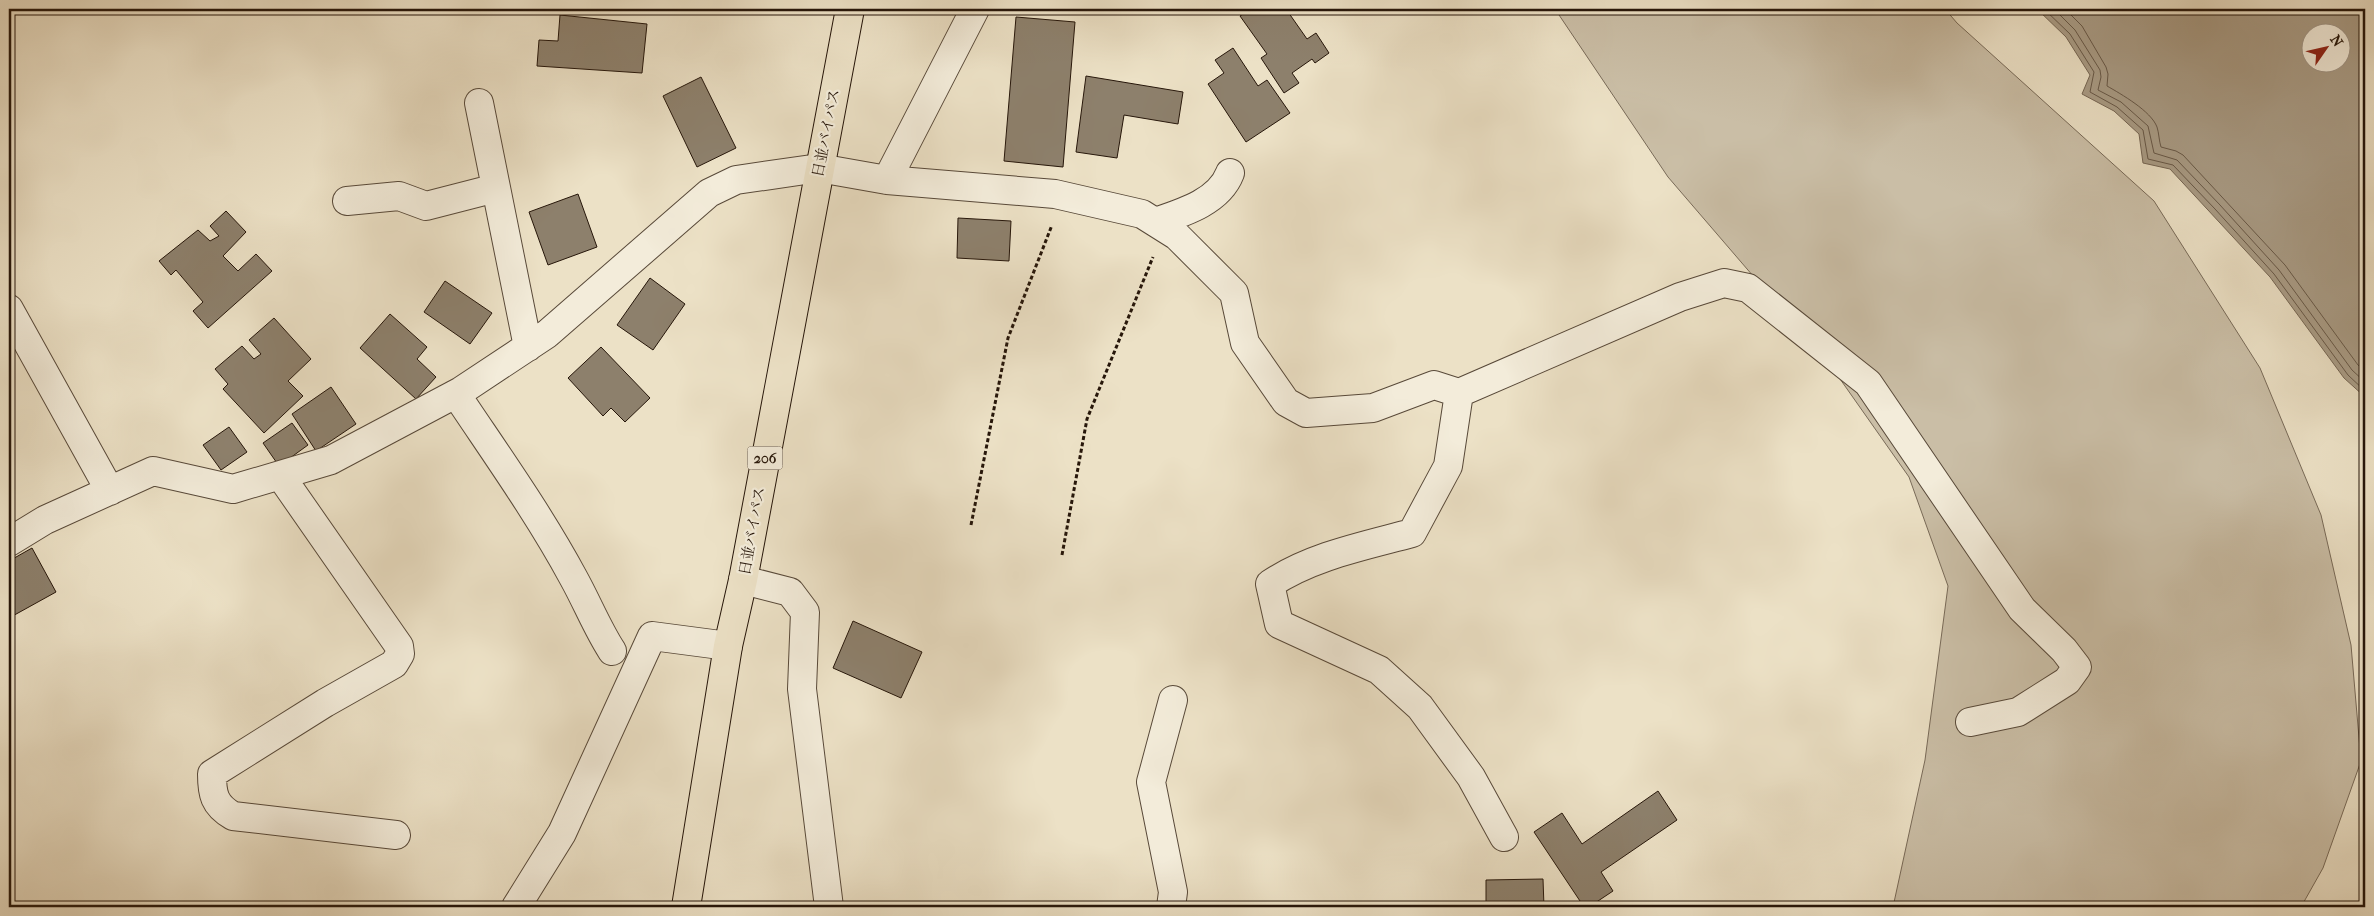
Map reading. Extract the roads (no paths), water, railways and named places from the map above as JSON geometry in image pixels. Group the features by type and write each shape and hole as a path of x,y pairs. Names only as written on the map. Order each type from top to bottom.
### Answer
{"highway":[{"name":"日並バイパス","path":"686,907 728,646 743,580 818,168 850,9"}],"street":[{"path":"887,180 975,9"},
{"path":"479,104 528,347"},
{"path":"9,542 46,520 153,471 233,489 331,460 456,394 547,334 709,193 736,180 818,168 887,180 1063,195 1142,214 1177,236 1234,293 1246,343 1286,402 1306,413 1373,408 1434,385 1459,393 1680,297 1724,283 1748,288 1868,383 2022,609 2064,650 2077,667 2067,681 2018,712 1970,722"},
{"path":"1160,226 1190,211 1226,184 1230,173"},
{"path":"347,201 398,196 426,206 496,188"},
{"path":"9,309 110,491"},
{"path":"1459,393 1448,466 1412,533 1356,548 1292,570 1270,584 1279,624 1379,670 1420,706 1471,777 1504,837"},
{"path":"456,394 504,465 573,576 603,637 612,651"},
{"path":"280,475 399,646 400,654 394,664 325,703 212,774 212,791 220,809 233,816 396,835"},
{"path":"743,580 790,592 805,612 802,690 829,907"},
{"path":"516,907 562,833 652,636 728,646"},
{"path":"1173,700 1151,782 1176,906"}],"water":[{"path":"2037,9 2365,9 2365,397 2344,378 2270,277 2170,169 2143,163 2139,134 2114,111 2082,94 2090,75 2066,37"}]}
